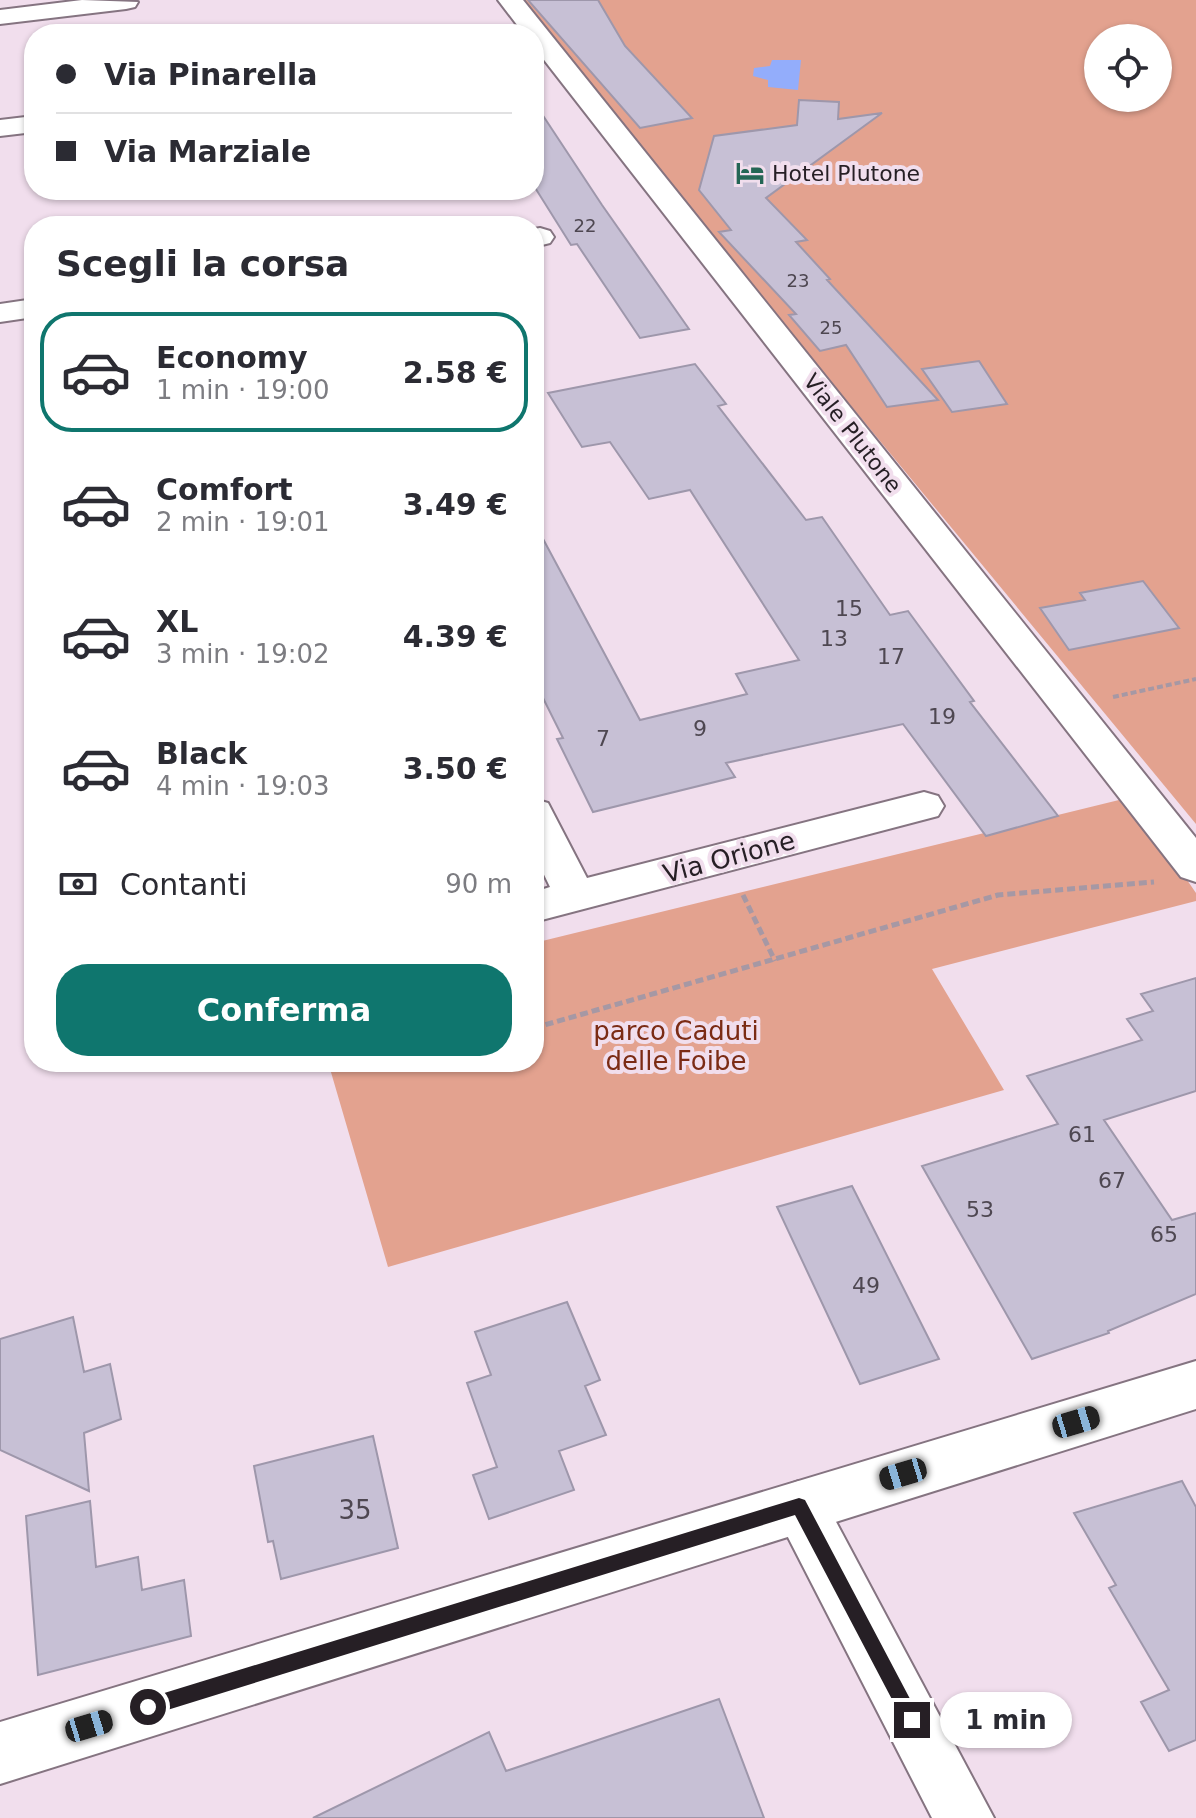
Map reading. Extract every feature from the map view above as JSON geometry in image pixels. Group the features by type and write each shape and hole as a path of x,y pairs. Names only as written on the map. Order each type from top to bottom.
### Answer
{"street":[{"name":"Viale Plutone","path":"510,0 524,24"},
{"path":"0,17 126,2"},
{"name":"Viale Plutone","path":"546,61 1196,867"},
{"path":"0,128 24,125"},
{"path":"0,313 24,309"},
{"name":"Via Orione","path":"544,905 924,806"},
{"path":"544,833 576,897"},
{"path":"0,1753 1196,1385"},
{"path":"799,1506 964,1818"}],"path":[{"path":"1069,707 1196,679"},
{"path":"725,858 775,961"},
{"path":"544,1025 998,895 1155,882"}],"green space":[{"path":"516,0 1196,0 1196,824 544,34 544,24 536,24"},
{"name":"parco Caduti delle Foibe","path":"1119,800 1196,893 1196,901 932,969 1004,1090 388,1267 331,1072 544,1072 544,941"}],"water":[{"path":"772,60 801,60 798,90 768,87 768,80 753,76 754,68 770,66"}],"building":[{"path":"528,0 598,0 625,46 692,118 640,128"},
{"path":"799,100 839,102 838,119 882,113 766,198 807,240 796,242 830,279 827,280 938,400 887,407 846,345 820,351 789,315 796,314 719,232 731,230 699,190 714,136 797,125"},
{"path":"544,117 689,329 640,338 577,244 571,245 543,200"},
{"path":"979,361 1007,404 952,412 922,369"},
{"path":"695,364 726,404 718,406 806,520 822,517 890,615 908,611 974,701 970,702 1058,816 986,836 903,724 726,763 735,777 593,812 557,739 563,738 544,700 544,541 640,720 747,694 736,674 799,660 690,490 649,499 610,442 582,447 548,393"},
{"path":"1143,581 1179,628 1069,650 1040,608 1085,600 1080,593"},
{"path":"1196,978 1196,1091 1104,1120 1172,1220 1196,1213 1196,1294 1109,1333 1032,1359 922,1166 1058,1124 1027,1076 1142,1040 1127,1019 1153,1011 1141,994"},
{"path":"852,1186 939,1359 860,1384 777,1207"},
{"path":"567,1302 600,1380 585,1386 606,1435 559,1451 574,1490 489,1519 473,1475 497,1467 467,1383 491,1375 475,1332"},
{"path":"73,1317 84,1372 110,1364 121,1419 84,1433 89,1491 0,1450 0,1339"},
{"path":"373,1436 398,1548 281,1579 273,1541 268,1542 254,1466"},
{"path":"1182,1481 1196,1507 1196,1740 1169,1751 1141,1702 1169,1690 1109,1588 1116,1585 1074,1513"},
{"path":"90,1501 96,1567 138,1557 142,1590 184,1580 191,1636 38,1675 26,1516"},
{"path":"719,1699 764,1818 313,1818 489,1732 506,1771"}],"place":[{"name":"Hotel Plutone","path":"750,173"}],"route":[{"path":"148,1707 799,1506 912,1720"}]}
